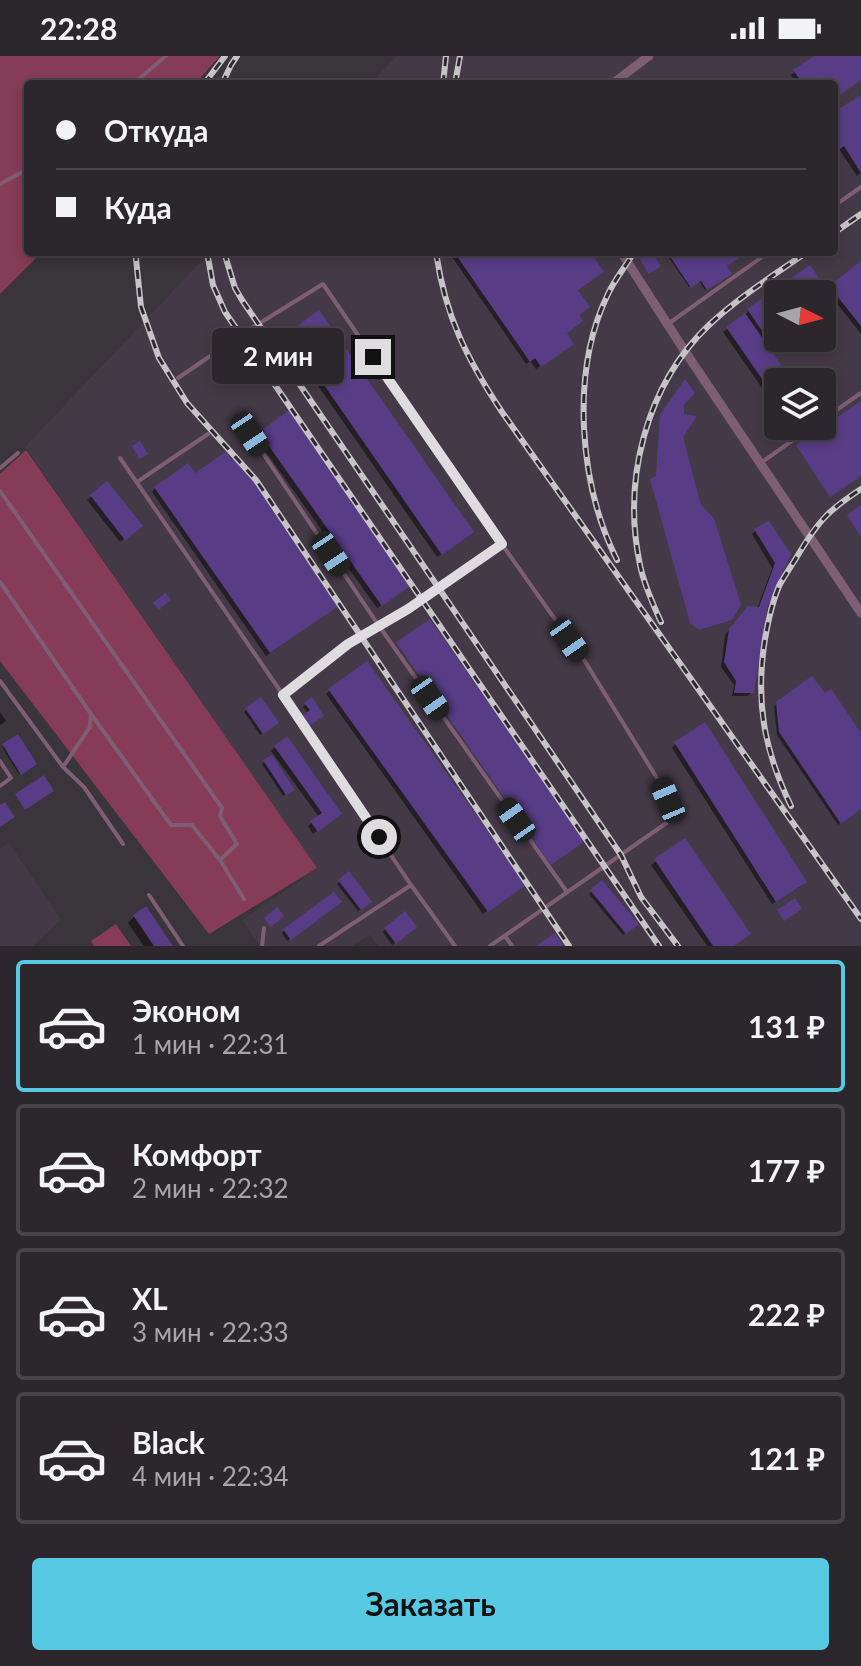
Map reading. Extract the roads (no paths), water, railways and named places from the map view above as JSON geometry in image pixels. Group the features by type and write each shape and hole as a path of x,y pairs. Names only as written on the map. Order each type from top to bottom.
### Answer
{"street":[{"path":"617,80 649,56"},
{"path":"624,256 861,613"}],"lane":[{"path":"138,80 166,56"},
{"path":"0,184 24,171"},
{"path":"838,203 861,187"},
{"path":"668,324 763,256"},
{"path":"178,378 323,284 595,677 660,783 675,817 490,946"},
{"path":"836,410 861,393"},
{"path":"137,483 208,434"},
{"path":"250,434 379,626 567,892"},
{"path":"760,463 793,440"},
{"path":"0,468 18,453"},
{"path":"120,458 455,946"},
{"path":"0,491 222,808 220,816 237,844 220,860"},
{"path":"283,695 348,644 408,609 502,544"},
{"path":"0,582 171,825 192,825 220,860 244,899"},
{"path":"0,681 63,767 84,787 123,844"},
{"path":"63,767 90,727 91,714"},
{"path":"0,761 11,778 0,786"},
{"path":"319,946 411,885"},
{"path":"149,895 183,946"},
{"path":"262,946 264,928"},
{"path":"505,936 512,946"}],"railway":[{"path":"207,80 225,56"},
{"path":"224,80 237,56"},
{"path":"443,80 446,56"},
{"path":"456,80 460,56"},
{"path":"838,230 861,214"},
{"path":"136,256 141,307 159,358 187,403 256,480 569,946"},
{"path":"208,256 213,285 225,312 659,946"},
{"path":"225,256 242,300 621,855 641,897 678,946"},
{"path":"437,256 445,297 459,336 489,393 861,919"},
{"path":"617,560 604,530 587,463 584,392 596,325 611,288 631,256"},
{"path":"661,622 640,565 634,500 644,436 655,405 687,349 709,325 801,256"},
{"path":"791,806 774,765 764,725 761,683 769,619 779,586 811,534 831,511 861,489"}]}
